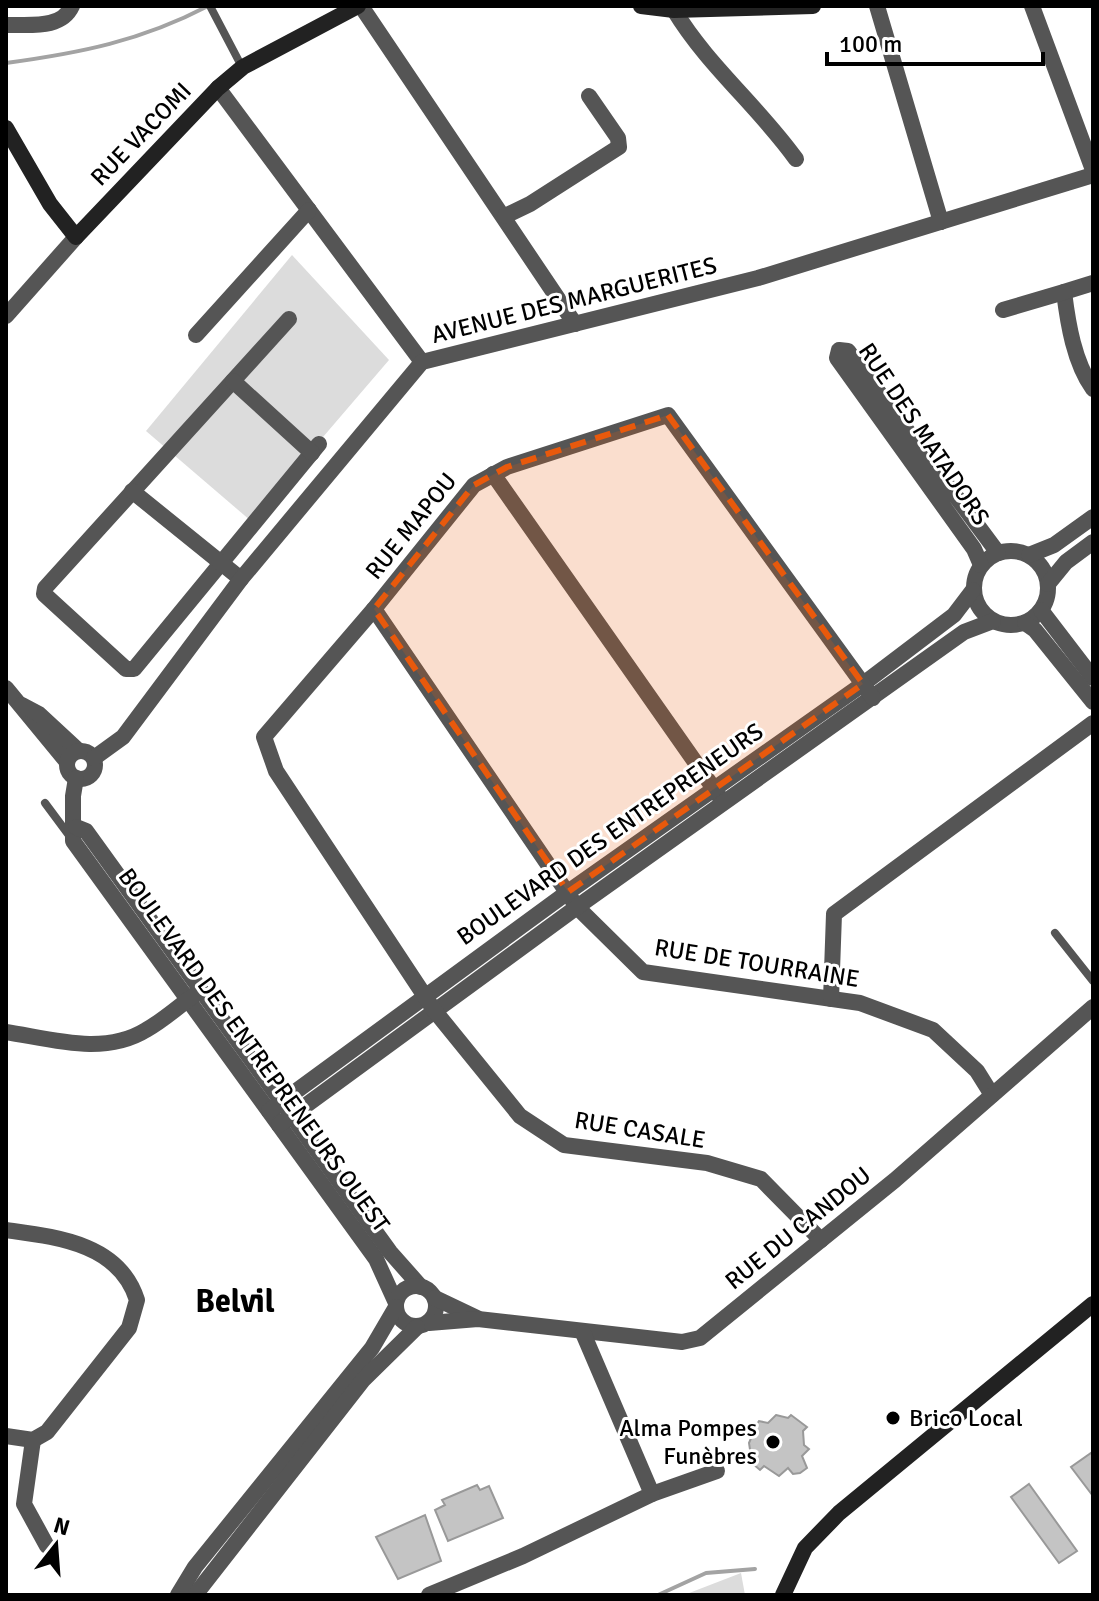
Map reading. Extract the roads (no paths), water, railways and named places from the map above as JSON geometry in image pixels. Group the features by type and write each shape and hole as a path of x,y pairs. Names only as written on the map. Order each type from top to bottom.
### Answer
{"street":[{"path":"6,25 58,22 67,17 72,6"},
{"path":"359,6 505,216 575,324"},
{"name":"RUE VACOMI","path":"76,237 218,88 243,67 359,6"},
{"path":"641,6 674,10 812,6"},
{"path":"877,6 941,222"},
{"path":"1032,6 1093,172"},
{"path":"674,10 707,60 769,121 796,159"},
{"path":"218,88 422,362"},
{"path":"505,216 530,204 619,147 618,138 589,96"},
{"path":"6,128 50,204 76,237 6,316"},
{"name":"AVENUE DES MARGUERITES","path":"76,778 89,776 93,771 80,757 123,737 241,579 422,362 758,278 1093,172"},
{"path":"196,335 309,210"},
{"path":"1003,310 1093,283"},
{"path":"1064,292 1069,325 1086,380 1093,389"},
{"path":"233,381 316,449 134,669 126,669 44,591 132,491 289,319"},
{"name":"RUE DES MATADORS","path":"981,565 974,549 837,358 839,350 848,351 998,553"},
{"name":"RUE MAPOU","path":"429,1003 276,771 264,737 374,609 474,485 493,474 668,415 868,691"},
{"path":"493,474 720,797"},
{"path":"132,491 241,579"},
{"path":"1029,555 1054,545 1093,517"},
{"path":"1048,584 1042,567 1029,555 1014,551 998,553 981,565 973,590 979,608 993,621 1006,625 1025,623 1041,610 1048,584 1066,562 1093,542"},
{"name":"BOULEVARD DES ENTREPRENEURS","path":"868,691 954,615 973,590"},
{"name":"RUE DE TOURRAINE","path":"374,609 572,899 643,972 860,1003 933,1030 977,1071 992,1095"},
{"path":"1041,610 1093,678"},
{"name":"BOULEVARD DES ENTREPRENEURS","path":"280,1113 572,899 868,691 964,632 993,621"},
{"path":"1025,623 1035,630 1093,702"},
{"path":"6,688 22,705 39,714 80,757 68,772 76,778 72,810 75,834"},
{"path":"831,999 834,914 1093,723"},
{"name":"BOULEVARD DES ENTREPRENEURS OUEST","path":"75,834 280,1113 421,1287"},
{"path":"6,1032 89,1045 117,1042 145,1032 194,996"},
{"name":"RUE CASALE","path":"429,1003 520,1116 564,1145 707,1163 761,1179 821,1240"},
{"name":"RUE DU CANDOU","path":"423,1325 478,1319 682,1342 700,1338 821,1240 1093,1007"},
{"name":"BOULEVARD DES ENTREPRENEURS OUEST","path":"280,1113 376,1259 396,1305"},
{"path":"6,1230 69,1240 92,1248 121,1271 137,1300 129,1328 47,1432 33,1440 6,1436"},
{"path":"178,1595 196,1584 357,1375 407,1288 421,1287 435,1298 436,1314 357,1375"},
{"name":"RUE DU CANDOU","path":"435,1298 478,1319"},
{"path":"783,1595 805,1548 839,1513 1093,1304"},
{"path":"396,1305 403,1322 423,1325"},
{"path":"583,1333 652,1494"},
{"path":"33,1440 24,1504 47,1546"},
{"path":"429,1595 523,1556 652,1494 717,1471"}],"lane":[{"path":"210,6 243,67"},
{"path":"45,803 75,834"},
{"path":"1055,933 1093,981"}],"waterway":[{"path":"6,63 110,44 159,28 208,6"},
{"path":"658,1595 706,1573 755,1569"}],"place":[{"name":"Brico Local","path":"893,1418"},
{"name":"Alma Pompes Funèbres","path":"773,1442"}],"district":[{"name":"Belvil","path":"235,1301"}]}
